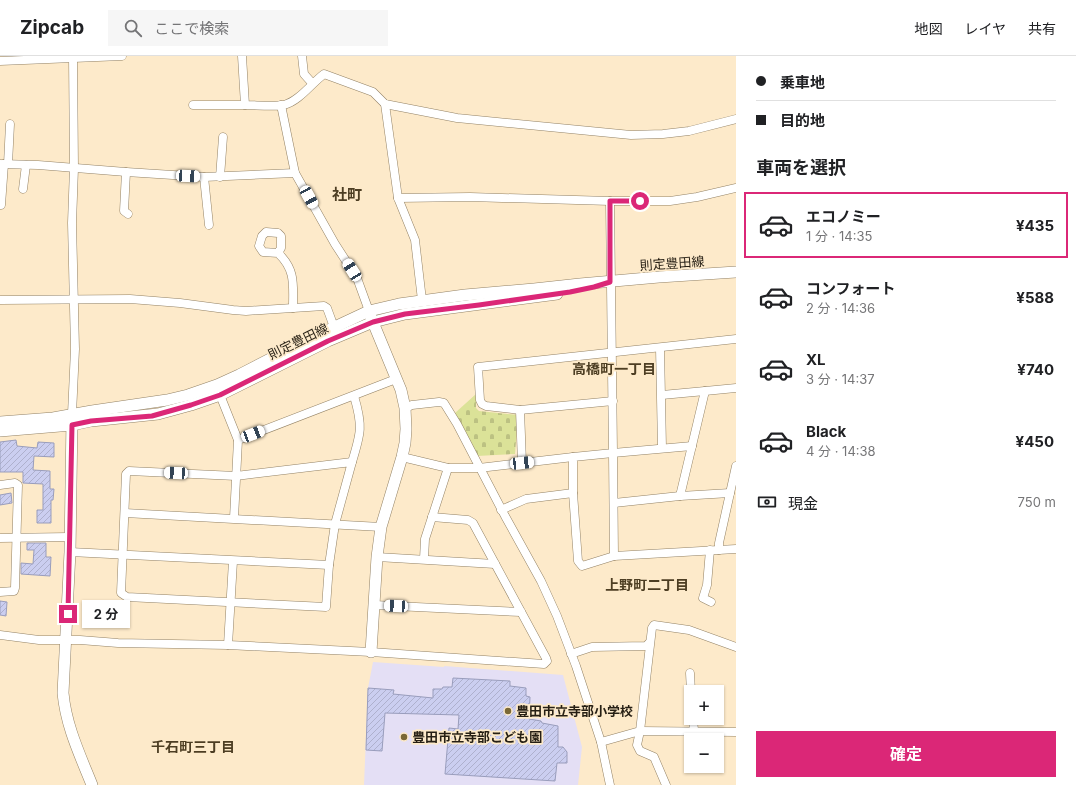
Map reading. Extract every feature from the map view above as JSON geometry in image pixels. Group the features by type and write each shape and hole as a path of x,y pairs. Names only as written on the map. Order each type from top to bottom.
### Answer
{"main road":[{"name":"則定豊田線","path":"0,432 72,420 167,400 202,390 239,375 369,311 399,304 466,295 659,277 736,272"},
{"name":"則定豊田線","path":"0,422 53,418 91,421 152,416 220,395 328,341 373,322 405,314 570,292 610,282"},
{"path":"369,311 401,390 405,408 406,438 402,458 381,527 377,557 371,652"},
{"path":"72,420 69,537 70,552 63,693 72,734 92,785"}],"street":[{"path":"0,61 122,56"},
{"path":"242,56 245,105"},
{"path":"302,56 304,74 312,83"},
{"path":"72,420 76,348 72,223 74,168 73,57"},
{"path":"193,105 281,105 299,97 312,83 324,74 373,92 385,104 457,118 631,135 663,134 688,131 736,119"},
{"path":"385,104 398,198 415,240 422,300"},
{"path":"281,105 295,173 335,244 357,278 369,311"},
{"path":"1,205 4,164 10,124"},
{"path":"220,177 223,137"},
{"path":"4,164 204,177 295,173"},
{"path":"23,190 26,165"},
{"path":"126,172 124,211 128,214"},
{"path":"204,177 209,225"},
{"path":"398,198 470,197 610,201 680,200 736,188"},
{"path":"610,201 614,556"},
{"path":"278,253 288,265 292,275 293,308"},
{"path":"0,300 130,299 180,303 233,310 324,306 327,308 334,327"},
{"path":"613,401 520,410 486,406 482,404 477,372 478,367 736,339"},
{"path":"660,348 662,448"},
{"path":"238,440 396,379"},
{"path":"662,395 736,388"},
{"path":"680,496 705,391"},
{"path":"220,395 238,440 234,518"},
{"path":"352,462 236,476 129,471 126,474 121,592 124,596 324,607 327,605 329,565 334,524 352,462 360,434 359,414 354,396"},
{"path":"405,408 412,405 439,402 444,403 457,424 501,510 541,582 552,606 571,654 601,742 610,785"},
{"path":"520,410 522,463"},
{"path":"402,458 448,468 479,468 573,457 692,446"},
{"path":"573,457 573,493 579,563 582,566 614,556 736,549"},
{"path":"719,550 736,466"},
{"path":"424,559 424,539 448,468"},
{"path":"0,485 15,483 18,485 14,591 0,592"},
{"path":"501,510 526,499 573,493"},
{"path":"614,504 680,496 730,493"},
{"path":"125,513 381,527"},
{"path":"0,635 39,640 371,652 544,664 547,661 546,658 473,523 471,521 432,517"},
{"path":"0,538 69,537"},
{"path":"710,550 707,585 703,598 712,602"},
{"path":"70,552 329,565"},
{"path":"377,557 494,564"},
{"path":"228,646 232,561"},
{"path":"374,605 521,612"},
{"path":"666,785 654,757 640,751 637,745 652,628 654,625 689,630 736,647"},
{"path":"571,654 592,647 646,646 649,643"},
{"path":"690,673 691,685"},
{"path":"694,725 694,731"},
{"path":"601,742 640,731 736,732"}],"shaded area":[{"name":"豊田市立寺部小学校","path":"373,662 563,675 582,747 578,785 364,785 368,688"}],"green space":[{"path":"476,394 476,408 479,411 518,415 515,454 477,456 455,413"}],"building":[{"path":"16,440 17,446 37,448 38,442 54,443 54,457 34,456 33,470 50,471 50,489 54,489 53,500 51,500 51,523 37,523 37,510 43,510 43,484 23,483 23,472 0,472 0,442"},
{"path":"11,493 12,503 0,505 0,495"},
{"path":"27,543 46,543 46,557 51,557 50,576 21,574 21,563 33,564 34,550 27,550"},
{"path":"0,601 7,602 6,616 0,615"},
{"name":"豊田市立寺部小学校","path":"453,678 510,681 510,686 526,688 526,696 530,697 529,719 558,726 558,747 563,747 567,752 567,763 557,763 555,781 445,774 449,728 458,729 459,715 385,713 382,751 366,750 368,688 394,690 393,694 433,698 433,689 452,687"}],"place":[{"name":"豊田市立寺部小学校","path":"508,711"},
{"name":"豊田市立寺部こども園","path":"404,737"}],"district":[{"name":"社町","path":"347,194"},
{"name":"高橋町一丁目","path":"614,368"},
{"name":"上野町二丁目","path":"647,584"},
{"name":"千石町三丁目","path":"193,746"}],"route":[{"path":"68,614 72,425 91,421 152,416 191,405 220,395 328,341 373,322 405,314 570,292 610,282 610,201 640,201"}]}
